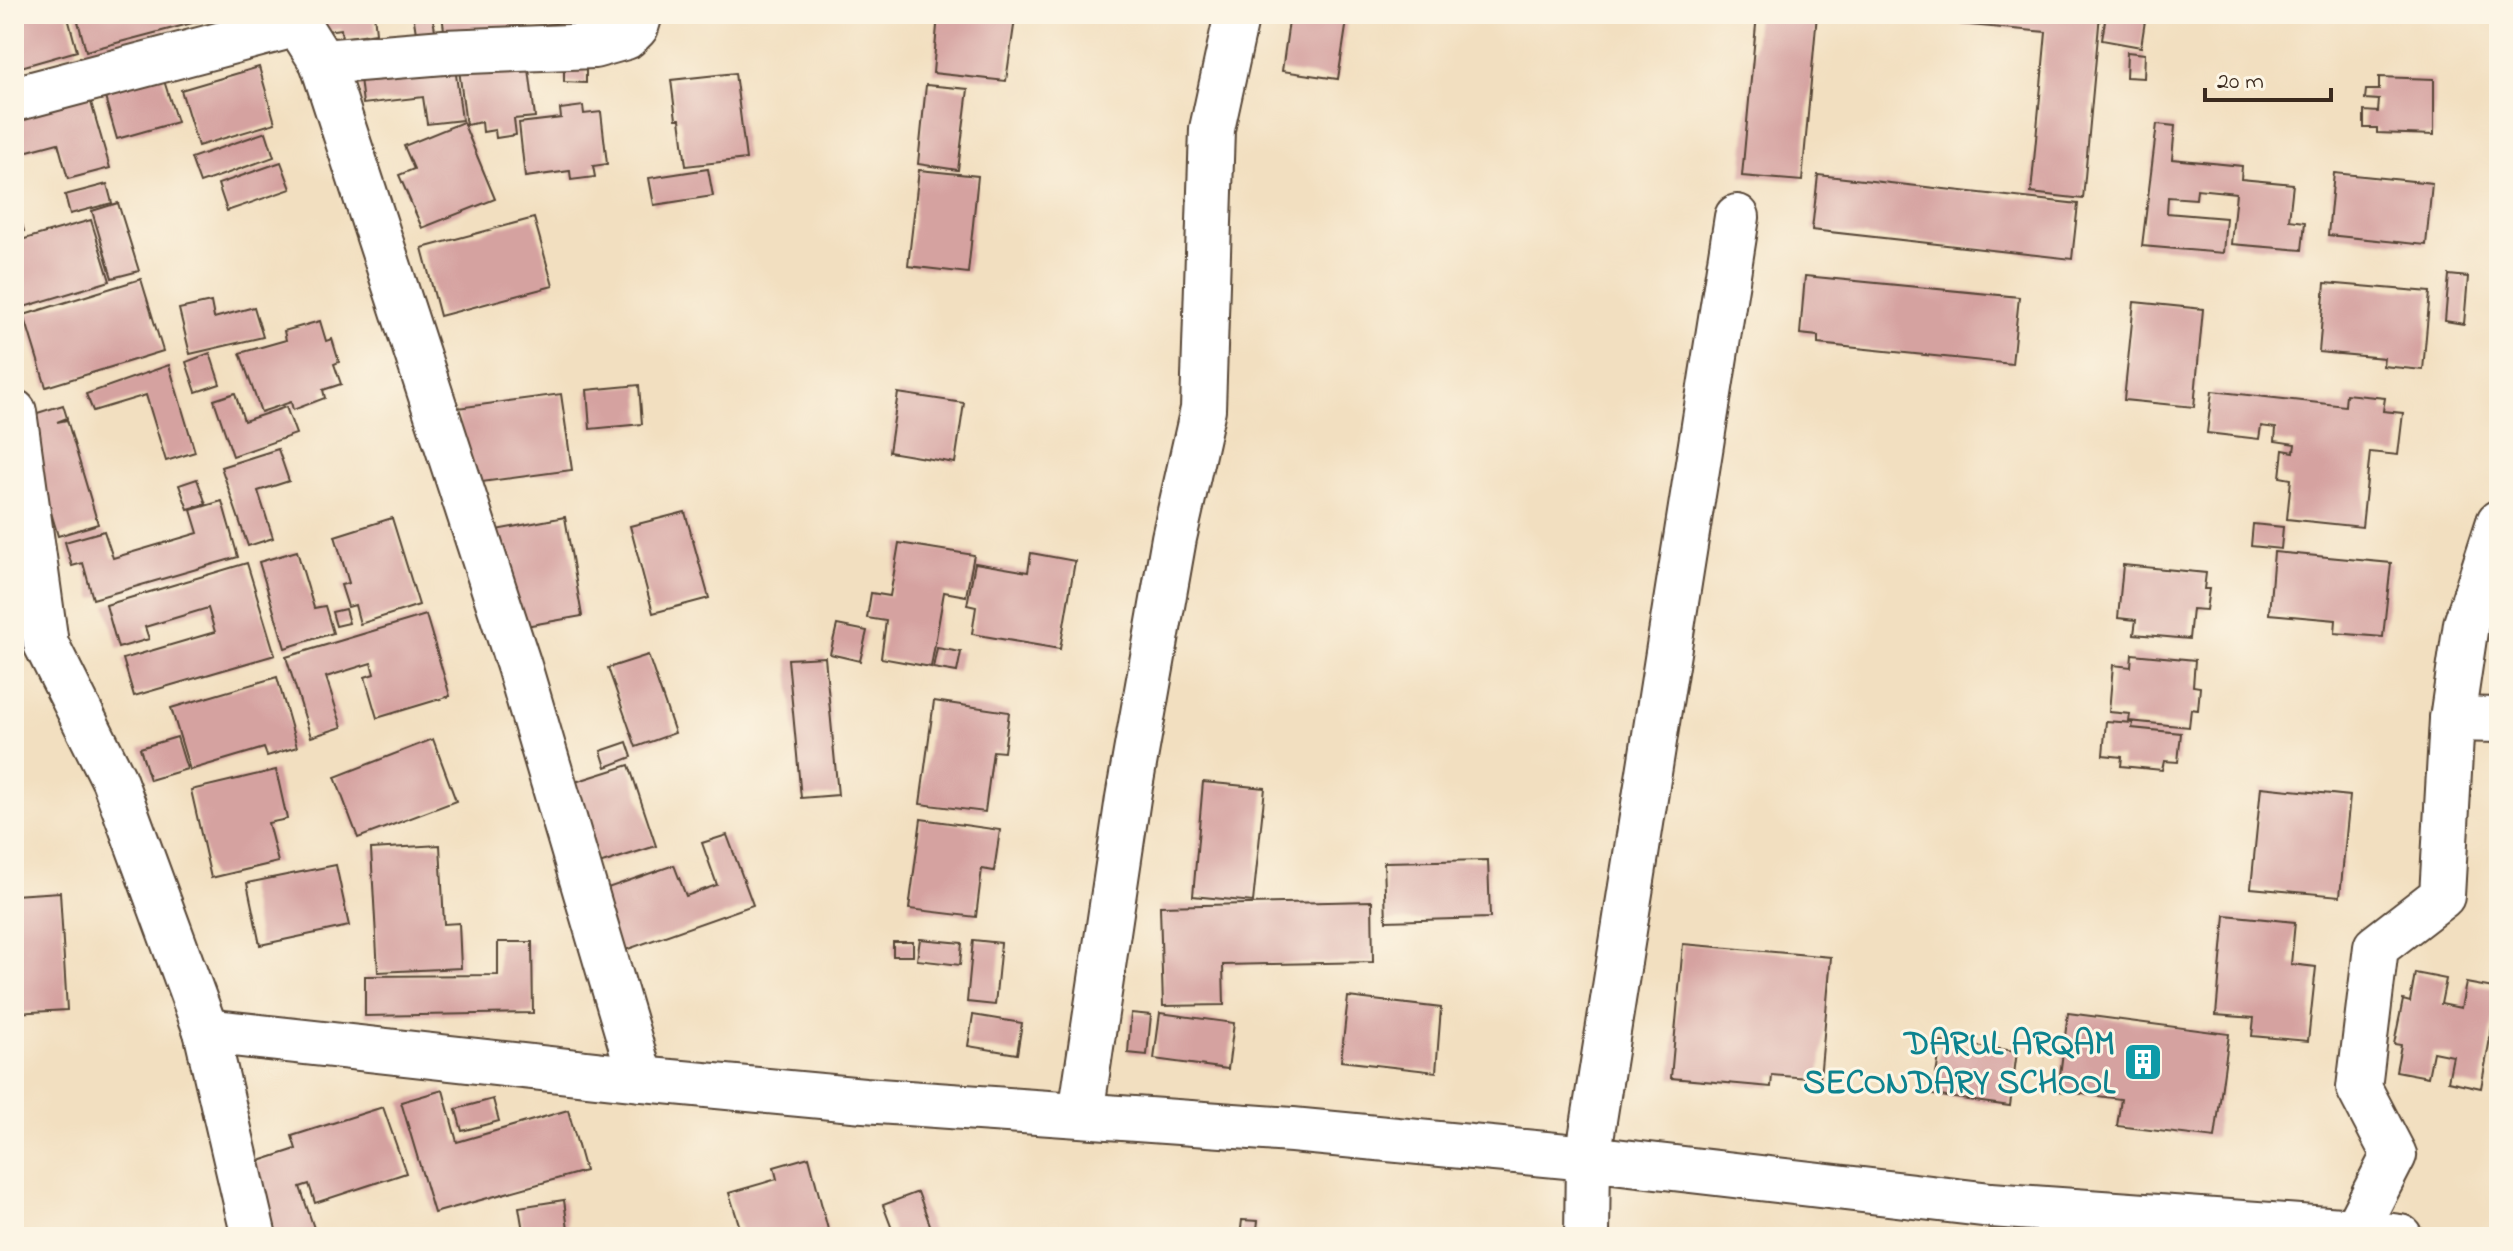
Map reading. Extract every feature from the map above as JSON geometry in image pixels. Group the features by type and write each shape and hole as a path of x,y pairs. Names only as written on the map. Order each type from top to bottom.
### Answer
{"street":[{"path":"322,62 444,52 594,46 626,37 636,27 640,14"},
{"path":"1081,1114 1128,798 1174,538 1203,409 1212,129 1237,14"},
{"path":"14,99 297,19 322,62 519,666 641,1079"},
{"path":"1587,1237 1588,1158 1737,217"},
{"path":"14,412 46,644 114,780 206,1031 254,1237"},
{"path":"2355,1231 2394,1155 2359,1088 2376,947 2442,896 2452,719 2466,624 2499,522"},
{"path":"2452,719 2499,720"},
{"path":"206,1031 864,1100 1081,1114 1588,1158 1991,1205 2355,1231 2400,1237"}],"building":[{"path":"14,14 67,14 77,51 14,69"},
{"path":"76,14 198,14 200,21 86,51"},
{"path":"315,14 374,14 376,33 342,38 341,29 318,32"},
{"path":"413,14 432,14 435,30 416,33"},
{"path":"442,14 584,14 585,19 445,38"},
{"path":"938,14 1015,19 1006,81 933,73"},
{"path":"1290,14 1348,14 1338,79 1282,71"},
{"path":"1757,14 1817,14 1802,181 1742,176"},
{"path":"1872,14 2100,14 2083,199 2031,193 2046,32"},
{"path":"2106,14 2146,14 2141,47 2102,40"},
{"path":"2127,52 2145,54 2144,78 2126,77"},
{"path":"454,59 462,120 427,124 423,97 363,104 359,69"},
{"path":"528,61 535,117 514,119 516,135 496,138 495,130 483,132 482,122 466,125 459,69"},
{"path":"564,62 586,62 586,83 564,82"},
{"path":"259,67 275,123 198,146 181,90"},
{"path":"161,71 177,122 117,139 102,87"},
{"path":"735,73 746,159 686,166 671,80"},
{"path":"2379,77 2434,79 2434,135 2377,133 2377,128 2364,128 2364,111 2378,112 2379,100 2365,99 2366,90 2379,90"},
{"path":"926,85 968,89 958,170 918,164"},
{"path":"88,92 110,168 68,179 58,143 24,152 14,117"},
{"path":"583,106 584,114 601,112 607,164 593,166 595,177 571,180 570,171 525,177 519,123 561,118 560,109"},
{"path":"463,122 495,199 422,228 399,175 414,169 404,146"},
{"path":"2157,124 2175,126 2172,159 2242,166 2241,179 2293,184 2289,220 2305,222 2302,250 2231,244 2236,193 2197,189 2196,199 2168,197 2167,213 2226,218 2223,253 2142,246"},
{"path":"266,132 274,157 200,183 191,158"},
{"path":"281,162 291,189 227,211 218,184"},
{"path":"708,169 713,196 654,205 649,178"},
{"path":"919,170 978,176 968,273 908,266"},
{"path":"2334,173 2432,183 2426,245 2328,235"},
{"path":"1818,175 2078,204 2072,259 1812,230"},
{"path":"107,184 112,203 70,214 65,195"},
{"path":"14,200 24,231 14,234"},
{"path":"118,203 139,271 112,278 92,211"},
{"path":"534,218 553,286 440,316 422,248"},
{"path":"91,220 110,281 14,310 14,242"},
{"path":"2449,275 2468,277 2464,324 2445,321"},
{"path":"1805,276 2019,297 2012,364 1818,344 1818,336 1800,334"},
{"path":"141,279 163,351 46,387 24,315"},
{"path":"2325,283 2430,292 2423,370 2383,366 2384,358 2319,352"},
{"path":"211,302 214,318 254,307 263,337 190,354 179,309"},
{"path":"2134,302 2203,309 2194,407 2124,400"},
{"path":"320,321 326,341 332,339 339,362 334,364 341,384 323,390 325,398 293,410 291,402 261,412 240,353 286,340 284,331"},
{"path":"210,353 220,384 196,392 186,362"},
{"path":"169,365 195,452 166,461 146,395 93,411 86,394"},
{"path":"639,385 642,424 590,429 587,390"},
{"path":"2212,391 2345,406 2346,394 2385,398 2383,411 2403,413 2398,455 2370,452 2362,527 2287,519 2291,479 2280,477 2283,450 2294,452 2295,444 2275,441 2276,428 2261,426 2259,439 2207,433"},
{"path":"235,393 244,421 286,407 296,434 233,456 214,400"},
{"path":"898,393 964,403 955,463 889,452"},
{"path":"561,394 572,470 467,484 457,408"},
{"path":"63,405 67,418 57,422 67,420 98,524 58,536 27,431 31,415"},
{"path":"278,449 289,481 258,491 273,538 248,546 221,467"},
{"path":"197,479 206,504 188,509 179,485"},
{"path":"222,501 238,557 93,599 83,563 72,566 65,542 104,531 113,558 198,533 191,510"},
{"path":"685,512 709,598 653,613 630,526"},
{"path":"565,517 582,616 514,628 496,530"},
{"path":"392,518 419,605 360,624 355,605 348,607 341,585 349,583 335,536"},
{"path":"2253,524 2283,527 2281,549 2251,546"},
{"path":"899,543 974,555 966,596 944,592 931,667 881,658 886,621 867,618 871,593 890,596"},
{"path":"297,551 314,608 325,606 333,633 285,648 259,562"},
{"path":"2274,552 2391,563 2383,637 2335,633 2336,620 2269,614"},
{"path":"1031,553 1075,561 1060,649 972,634 976,607 967,605 975,563 1028,572"},
{"path":"247,563 275,655 134,696 123,659 215,632 208,608 145,627 149,639 118,648 106,605"},
{"path":"2123,565 2206,573 2204,589 2209,589 2206,610 2192,609 2189,639 2134,634 2136,620 2118,618"},
{"path":"345,609 349,623 336,626 332,612"},
{"path":"426,615 450,696 377,718 365,677 374,674 371,663 326,677 342,727 311,737 286,657"},
{"path":"837,625 867,631 860,661 830,654"},
{"path":"937,648 961,652 957,672 933,668"},
{"path":"2132,654 2195,660 2193,686 2200,687 2198,710 2191,709 2189,727 2129,721 2130,714 2109,712 2113,665 2131,667"},
{"path":"648,655 675,733 636,747 608,668"},
{"path":"825,657 838,795 801,798 788,659"},
{"path":"277,677 297,747 267,756 264,748 190,770 171,708"},
{"path":"934,701 1009,712 1004,752 993,751 985,812 920,804"},
{"path":"2106,721 2133,723 2132,728 2181,733 2178,762 2164,761 2162,770 2121,766 2122,757 2103,755"},
{"path":"177,737 187,769 150,780 140,748"},
{"path":"433,739 456,801 358,838 335,777"},
{"path":"627,742 632,757 606,767 601,751"},
{"path":"629,765 656,846 599,864 572,783"},
{"path":"276,770 287,819 268,823 278,862 211,878 191,790"},
{"path":"1203,782 1265,788 1253,902 1193,896"},
{"path":"2261,787 2350,796 2340,896 2251,888"},
{"path":"921,819 1000,830 994,871 982,869 976,917 909,909"},
{"path":"727,835 753,905 614,954 593,893 674,865 686,896 717,885 702,843"},
{"path":"440,845 444,924 459,923 461,968 378,972 371,849"},
{"path":"1488,860 1490,918 1386,921 1384,862"},
{"path":"336,865 349,926 260,945 247,883"},
{"path":"60,892 67,1010 14,1013 14,895"},
{"path":"1372,901 1373,962 1223,965 1224,1005 1163,1006 1160,906"},
{"name":"DARUL ARQAM SECONDARY SCHOOL","path":"2225,915 2295,922 2291,964 2316,967 2308,1041 2252,1036 2254,1018 2216,1015"},
{"path":"920,939 962,943 960,965 917,960"},
{"path":"973,940 1001,943 995,1005 967,1002"},
{"path":"498,942 532,942 533,1013 365,1016 365,976 498,975"},
{"path":"893,942 913,942 913,956 893,956"},
{"path":"1683,944 1831,957 1820,1079 1772,1075 1771,1087 1671,1078"},
{"path":"2415,973 2446,979 2441,1004 2461,1008 2466,983 2499,989 2481,1088 2448,1081 2453,1056 2433,1052 2428,1077 2396,1071 2401,1045 2394,1044 2403,1000 2410,1002"},
{"path":"1348,997 1441,1008 1436,1072 1341,1061"},
{"path":"1131,1013 1151,1015 1147,1055 1128,1053"},
{"path":"1160,1013 1234,1023 1228,1069 1154,1059"},
{"name":"DARUL ARQAM SECONDARY SCHOOL","path":"2068,1013 2229,1034 2215,1138 2117,1126 2121,1099 2058,1091"},
{"path":"973,1015 1022,1023 1017,1054 968,1046"},
{"path":"1941,1042 2017,1051 2010,1106 1933,1095"},
{"path":"443,1090 457,1142 568,1110 585,1171 434,1213 401,1102"},
{"path":"493,1099 499,1121 462,1131 456,1109"},
{"path":"383,1107 406,1173 315,1203 309,1184 300,1187 317,1237 263,1237 250,1164 296,1149 292,1136"},
{"path":"809,1157 830,1237 743,1237 729,1193 777,1179 774,1167"},
{"path":"918,1192 933,1233 923,1237 895,1237 883,1205"},
{"path":"564,1200 569,1237 524,1237 519,1207"},
{"path":"1242,1220 1258,1221 1256,1237 1240,1237"}],"place":[{"name":"DARUL ARQAM SECONDARY SCHOOL","path":"2143,1062"}]}
